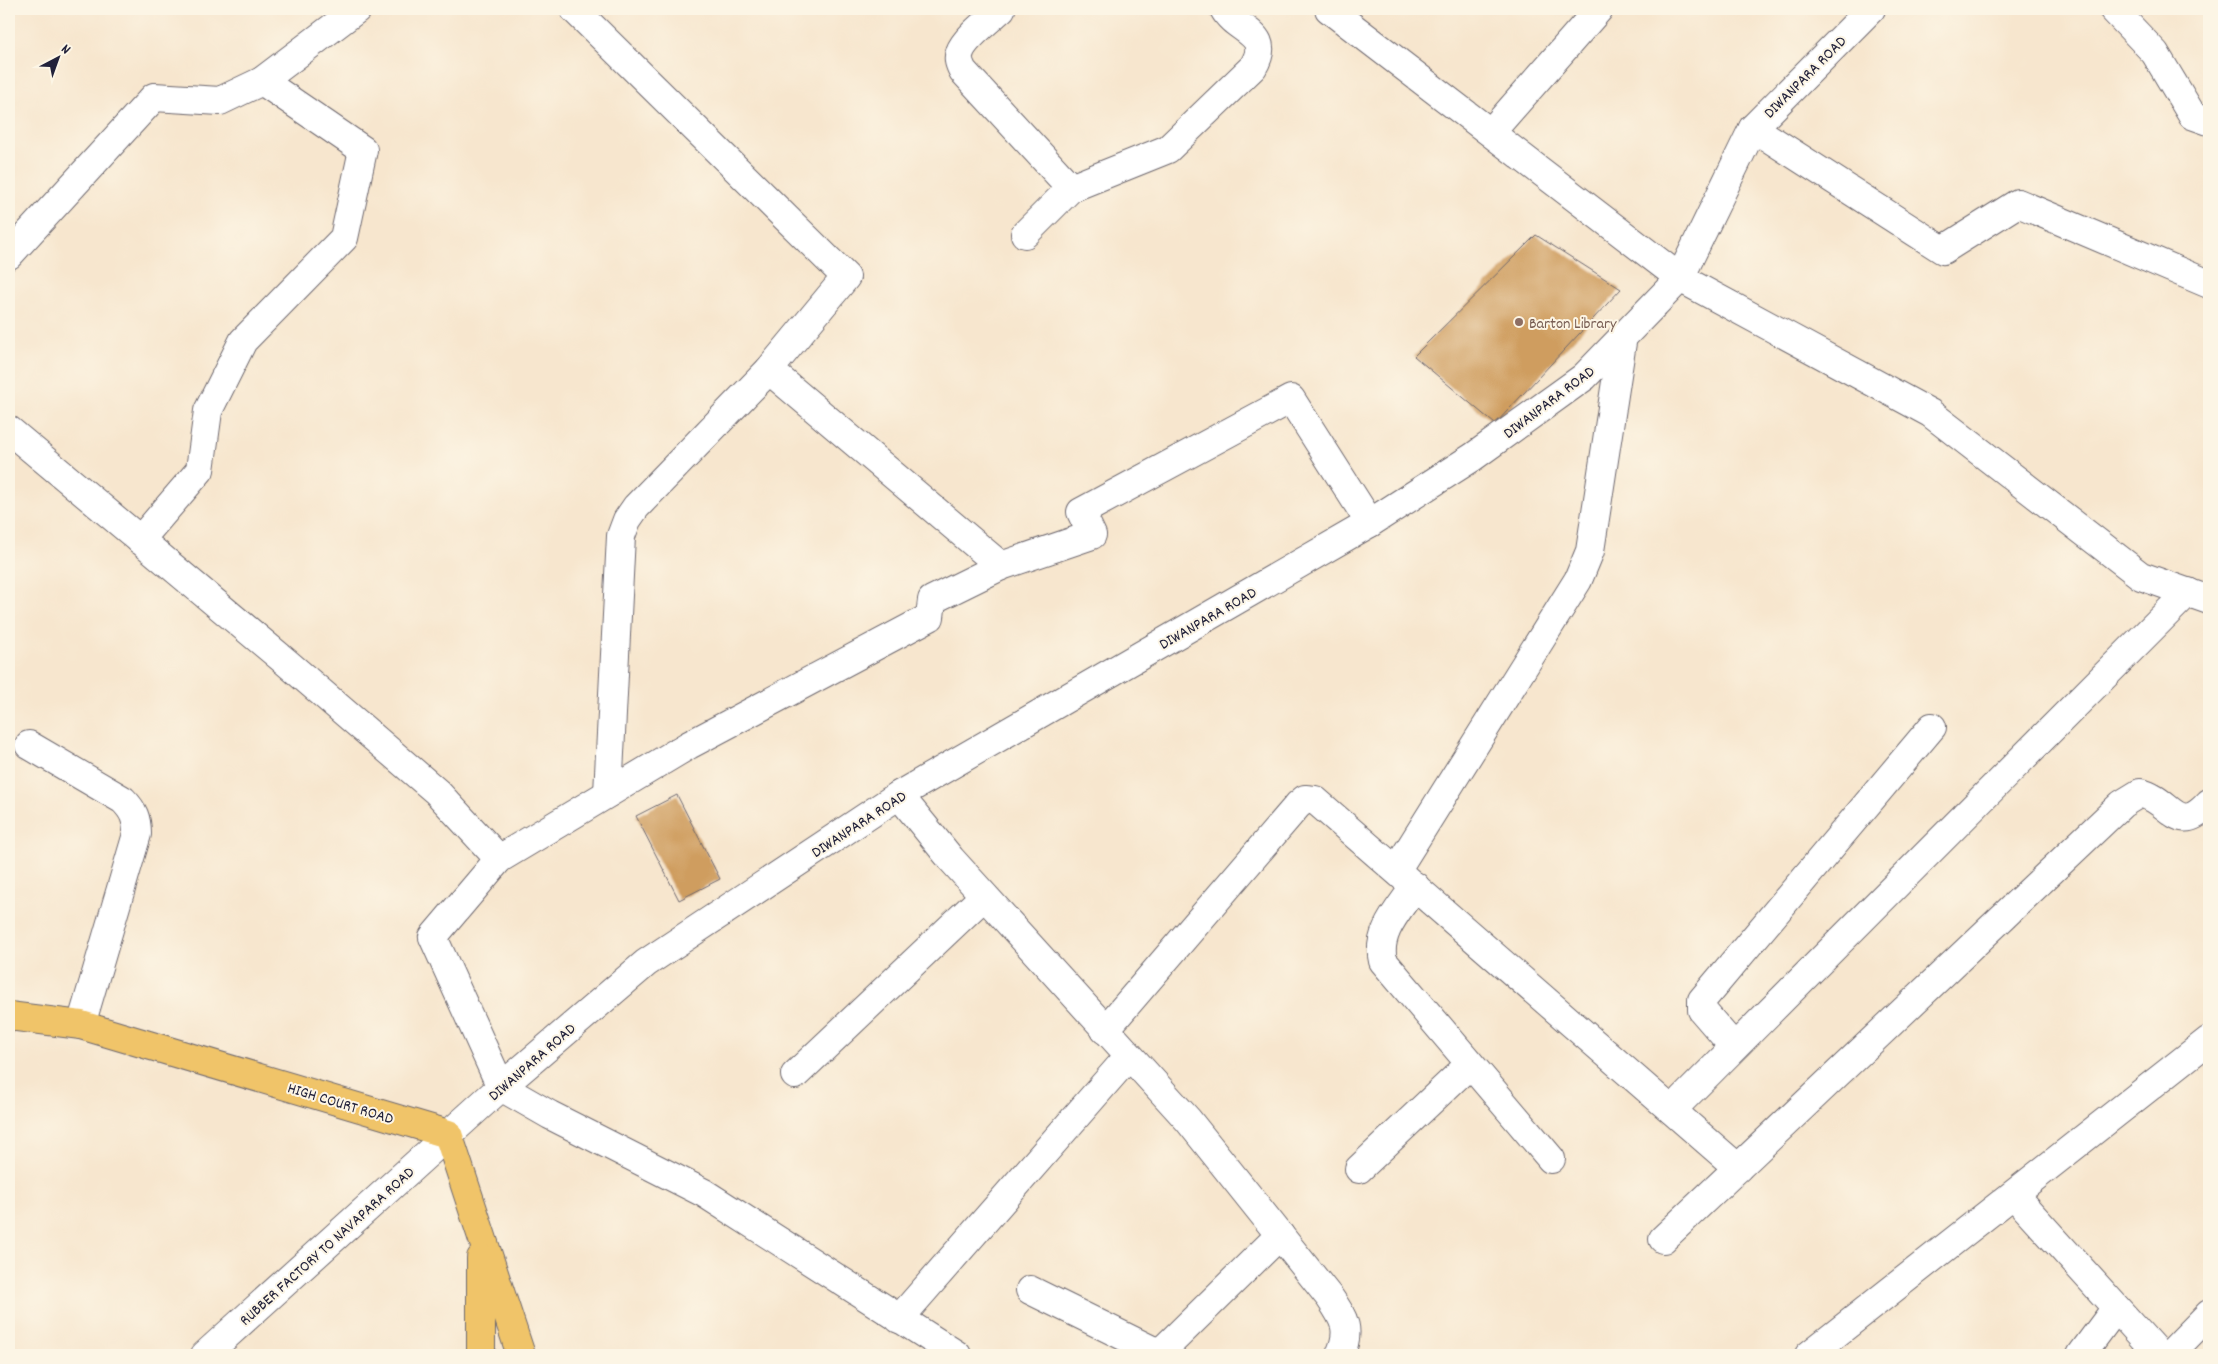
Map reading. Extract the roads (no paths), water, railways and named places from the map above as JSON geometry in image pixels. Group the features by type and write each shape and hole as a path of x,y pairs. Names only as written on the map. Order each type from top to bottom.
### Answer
{"main road":[{"name":"HIGH COURT ROAD","path":"9,1016 81,1025 448,1134"},
{"path":"448,1134 521,1355"},
{"path":"481,1231 481,1355"}],"street":[{"path":"9,255 154,97 220,101 262,81 357,9"},
{"path":"574,9 846,277 768,370 636,507 627,520 621,536 608,793"},
{"path":"1001,9 966,43 960,52 959,62 963,72 1071,188"},
{"path":"1024,234 1071,188 1168,149 1253,67 1259,56 1259,46 1255,37 1224,9"},
{"path":"1329,9 1680,278 1930,413 2141,576 2199,596 1734,1047 1672,1110"},
{"path":"1491,132 1598,9"},
{"name":"DIWANPARA ROAD","path":"448,1134 646,963 899,795 1370,523 1473,457 1584,377 1680,278 1753,128 1871,9"},
{"path":"2113,9 2155,53 2192,115 2209,121"},
{"path":"140,540 200,470 208,411 243,341 344,238 363,150 262,81"},
{"path":"1753,128 1942,250 2018,203 2209,284"},
{"path":"1551,1159 1383,961 1380,948 1382,936 1406,877 1578,580 1585,564 1590,551 1623,336"},
{"path":"768,370 1001,566"},
{"path":"957,1355 704,1193 550,1115 501,1087 432,938 499,859 688,745 930,618 932,600 1001,566 1092,534 1081,512 1291,399 1370,523"},
{"path":"9,430 286,662 437,792 499,859"},
{"path":"1734,1047 1702,1010 1702,1000 1932,727"},
{"path":"29,745 123,800 132,810 137,822 137,834 81,1025"},
{"path":"1663,1238 2122,804 2140,793 2153,796 2178,817 2189,819 2200,813 2209,803"},
{"path":"899,795 984,896 1188,1120 1280,1235 1343,1317 1347,1337 1340,1355"},
{"path":"1105,1030 1298,805 1306,799 1315,800 1406,877 1738,1168"},
{"path":"795,1075 984,896"},
{"path":"1809,1355 2209,1040"},
{"path":"899,1319 1129,1056"},
{"path":"1359,1169 1470,1064"},
{"name":"RUBBER FACTORY TO NAVAPARA ROAD","path":"205,1355 448,1134"},
{"path":"2014,1195 2158,1355"},
{"path":"1030,1290 1154,1351 1164,1349 1280,1235"},
{"path":"2081,1355 2116,1308"},
{"path":"2169,1355 2209,1314"}],"place":[{"name":"Barton Library","path":"1519,322"}]}
